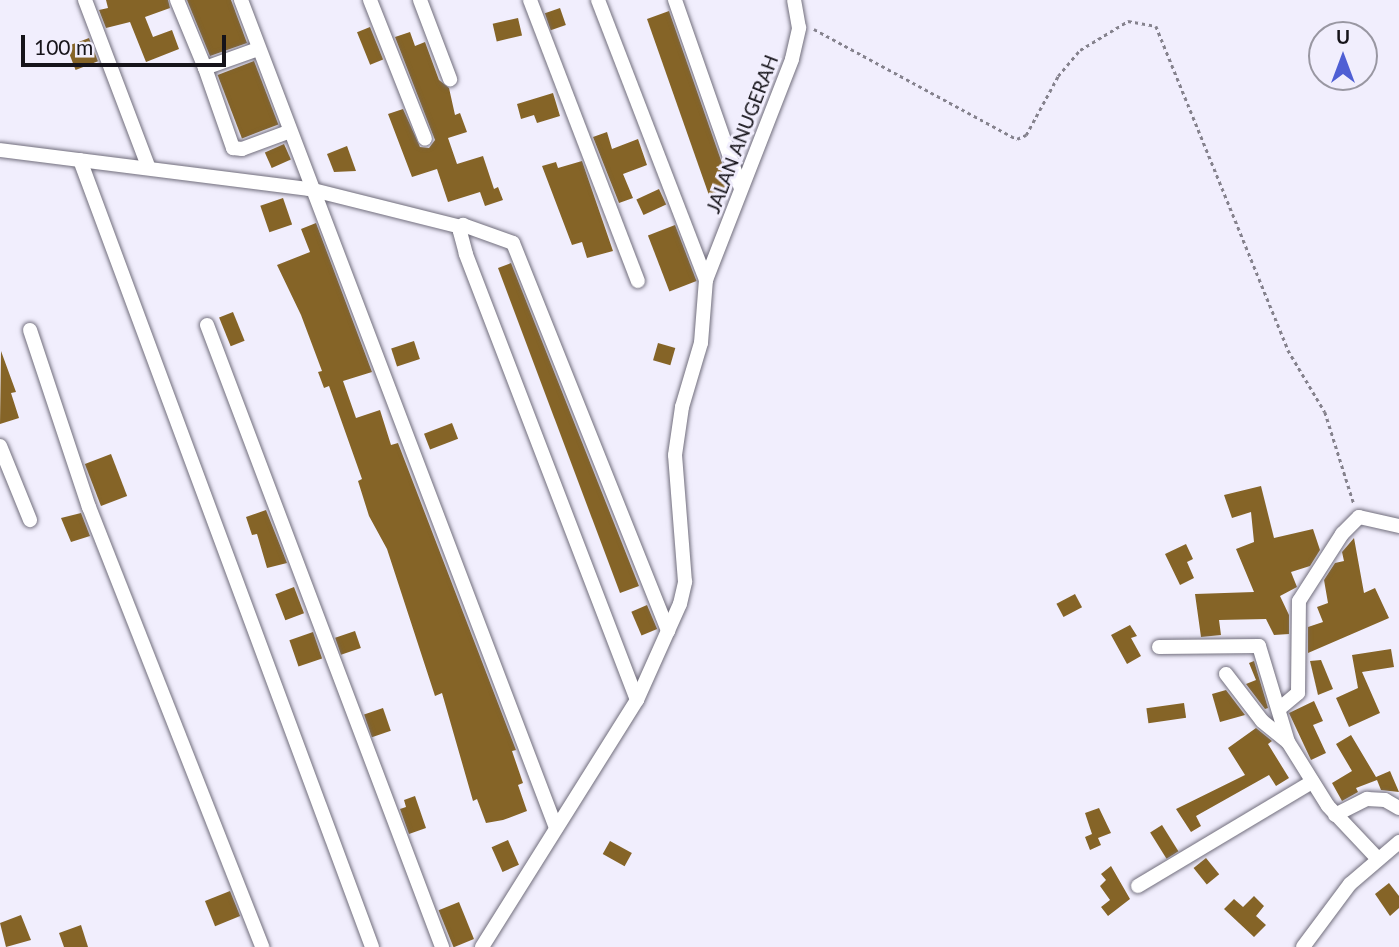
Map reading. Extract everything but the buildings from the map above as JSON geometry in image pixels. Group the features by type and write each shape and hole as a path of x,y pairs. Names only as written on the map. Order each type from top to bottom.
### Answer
{"street":[{"path":"85,0 148,166"},
{"path":"177,0 205,68 233,148 242,149 288,132"},
{"path":"241,0 309,189 556,828"},
{"path":"370,0 425,139"},
{"path":"420,0 450,79"},
{"path":"530,0 638,281"},
{"path":"482,947 637,700 668,631 685,571 675,472 677,433 701,343 706,280 598,0"},
{"path":"675,0 741,188"},
{"name":"JALAN ANUGERAH","path":"706,280 792,59 799,20 794,0"},
{"path":"205,68 258,49"},
{"path":"0,150 148,166 309,189 461,227 469,225 513,243 668,631"},
{"path":"80,160 372,947"},
{"path":"461,227 466,254 637,700"},
{"path":"207,325 442,947"},
{"path":"30,330 89,507 262,947"},
{"path":"0,446 30,520"},
{"path":"1279,709 1298,693 1299,601 1342,534 1359,517 1399,526"},
{"path":"1159,647 1259,646 1288,742 1335,814 1377,858"},
{"path":"1226,674 1262,721 1288,742"},
{"path":"1138,886 1312,782"},
{"path":"1335,814 1367,799 1385,800 1399,808"},
{"path":"1303,947 1350,884 1377,858 1399,842"}],"path":[{"path":"799,20 1017,139 1026,135 1058,76 1080,50 1128,21 1156,26 1288,351 1321,403 1359,517"}]}
